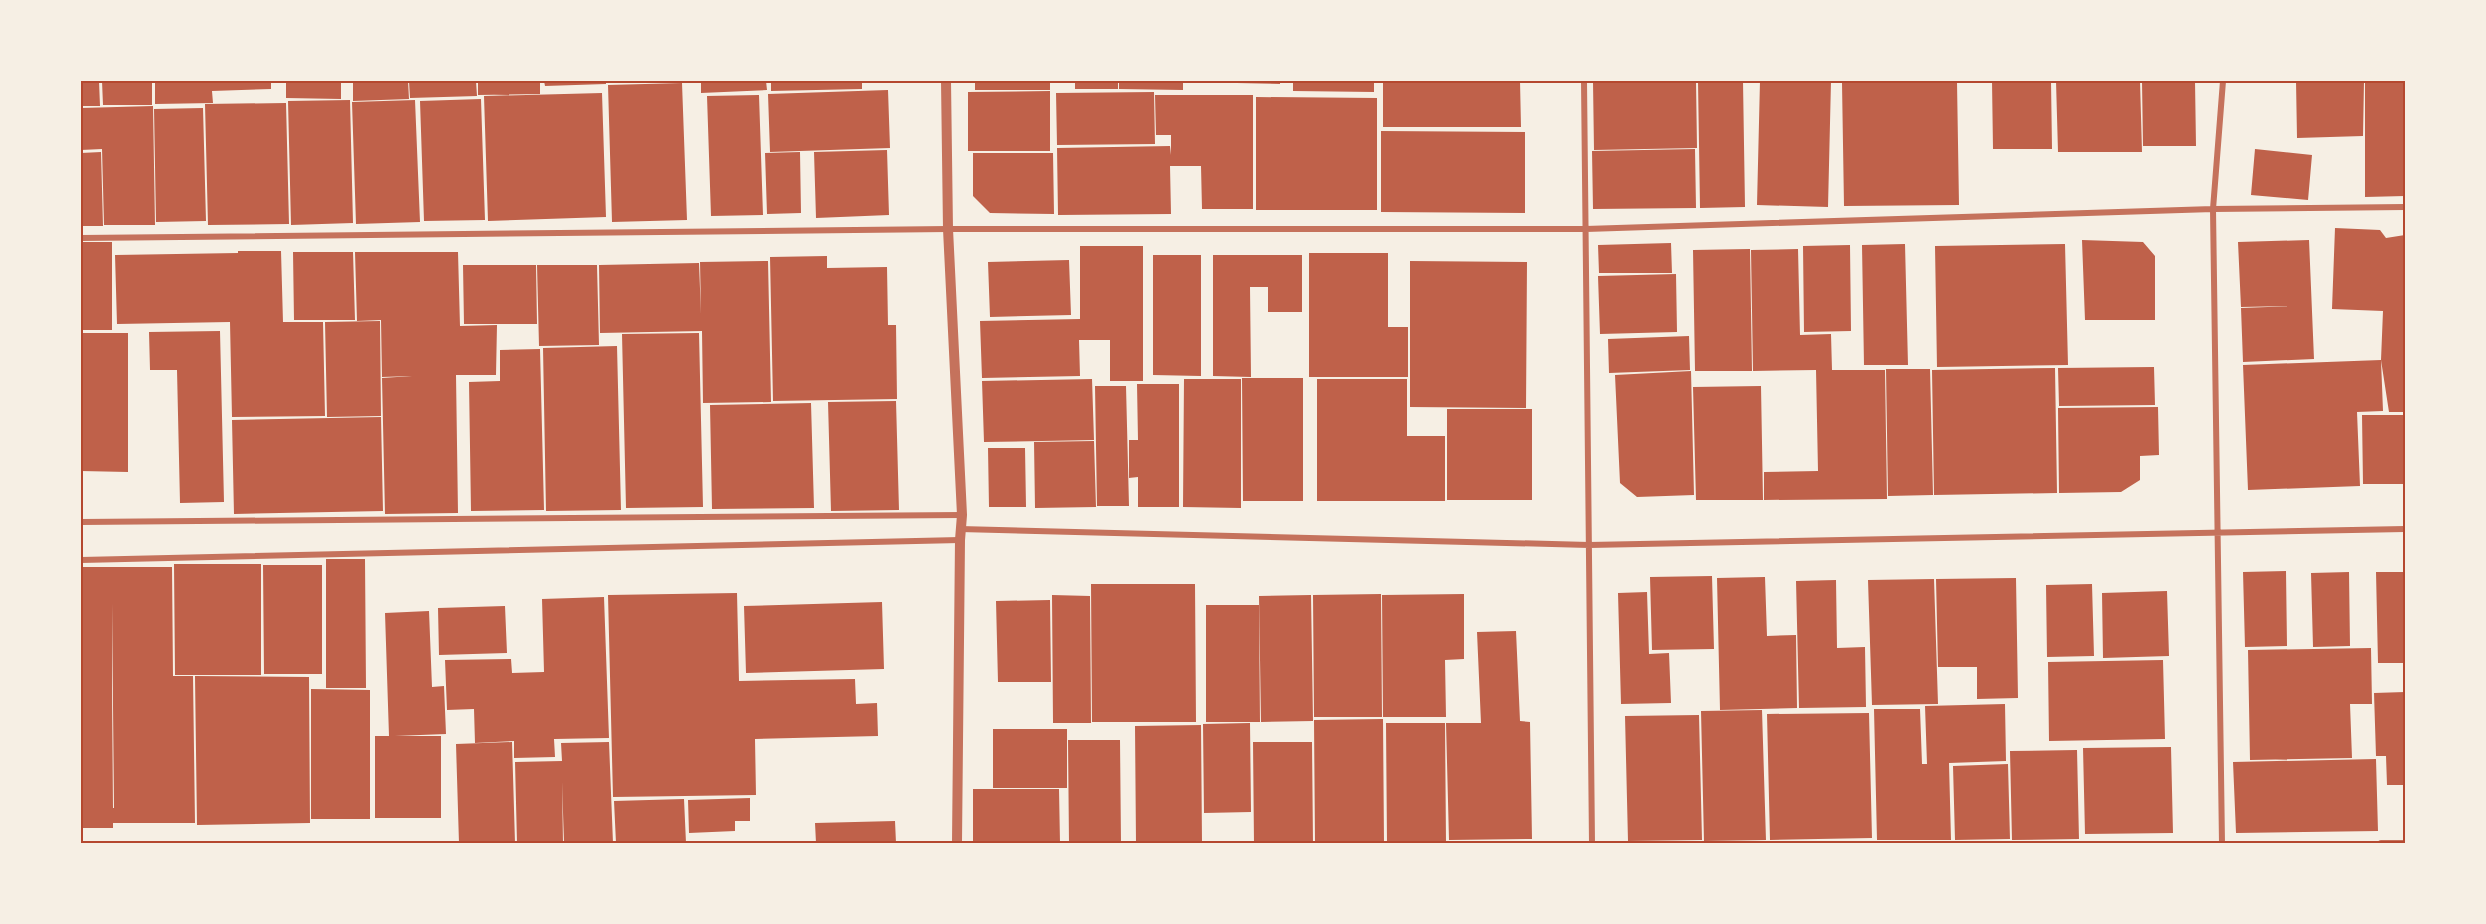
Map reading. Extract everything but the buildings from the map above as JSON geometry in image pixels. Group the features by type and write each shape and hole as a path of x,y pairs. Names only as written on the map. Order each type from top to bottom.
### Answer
{"street":[{"path":"945,81 948,230 962,515 957,843"},
{"path":"1584,81 1592,843"},
{"path":"2222,843 2213,209 2223,81"},
{"path":"81,238 948,230 1586,229 2213,209 2405,207"},
{"path":"81,522 962,515"},
{"path":"81,560 960,534 1589,545 2405,529"},
{"path":"2381,843 2405,843"}]}
